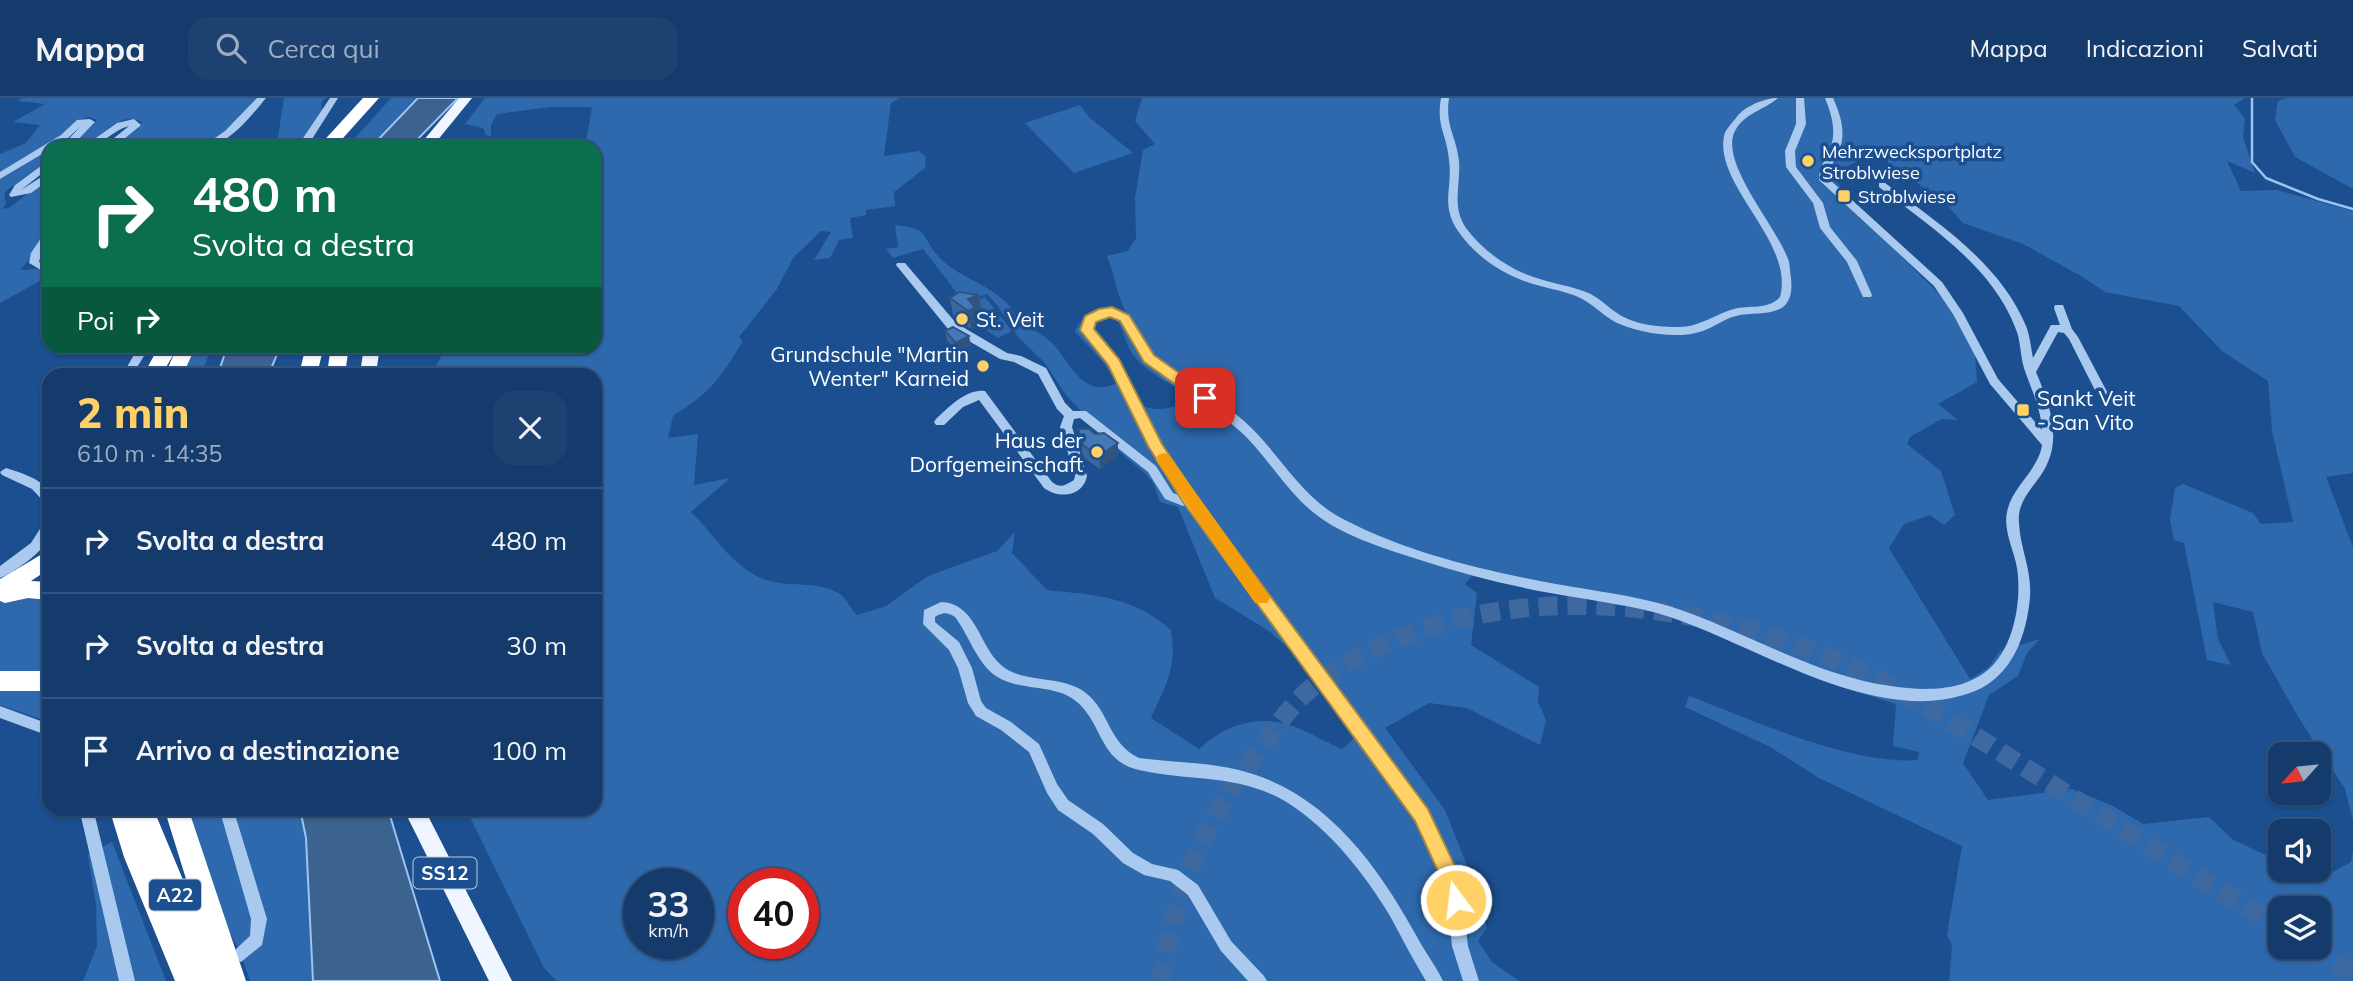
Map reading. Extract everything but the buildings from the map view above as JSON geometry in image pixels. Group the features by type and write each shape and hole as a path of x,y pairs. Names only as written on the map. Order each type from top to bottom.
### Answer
{"highway":[{"path":"332,140 371,98"},
{"path":"343,140 381,98"},
{"path":"0,590 42,563"},
{"path":"0,596 28,589 42,590"},
{"path":"0,681 42,681"},
{"name":"A22","path":"124,816 137,857 188,981"},
{"name":"A22","path":"144,816 211,981"},
{"path":"178,816 196,876 233,981"}],"main road":[{"path":"431,140 466,98"},
{"name":"SS12","path":"417,816 501,981"}],"street":[{"path":"217,140 228,133 262,98"},
{"path":"307,140 334,98"},
{"path":"1446,98 1443,132 1452,145 1456,169 1452,206 1455,219 1473,242 1486,256 1509,270 1591,298 1615,317 1634,325 1658,330 1702,328 1718,317 1779,304 1786,296 1787,282 1782,259 1734,174 1728,151 1735,120 1753,105 1774,98"},
{"path":"1800,98 1801,124 1790,152 1791,167 1818,203 1825,228 1852,261 1867,295"},
{"path":"1829,98 1837,119 1838,139 1823,172 1824,180 1938,284 1958,313 2003,393 2048,444"},
{"path":"57,140 80,122 90,122 72,140"},
{"path":"98,140 120,125 134,122 136,125 117,140"},
{"path":"0,176 42,151"},
{"path":"42,168 18,187 13,195 28,191 42,180"},
{"path":"1471,981 1460,946 1453,881 1422,815 1189,498 1156,446 1114,363 1087,330 1086,324 1096,314 1112,312 1125,318 1149,359 1242,426 1307,498 1337,523 1430,557 1490,574 1555,589 1619,598 1668,611 1703,623 1823,676 1875,690 1918,695 1950,692 1977,684 1993,674 2005,661 2020,621 2026,594 2024,570 2013,527 2014,509 2048,457 2050,426 2031,371 2021,326 2011,305 1959,245 1882,185"},
{"path":"42,244 34,263 42,267"},
{"path":"901,265 951,326 1004,356 1042,371 1061,406 1070,415 1082,414 1152,469 1169,496 1183,501 1189,498"},
{"path":"2059,308 2067,330 2107,403"},
{"path":"2031,371 2055,328 2067,330"},
{"path":"940,422 958,404 981,394 1048,485 1056,491 1074,488 1081,476 1066,427 1070,415"},
{"path":"6,472 34,484 42,491"},
{"path":"0,573 27,555 42,538"},
{"path":"1259,981 1226,946 1193,890 1173,875 1149,870 1128,858 1098,829 1063,805 1034,748 1006,726 981,712 975,703 954,646 929,624 929,614 938,606 957,609 982,652 998,671 1021,681 1080,696 1113,749 1126,760 1148,766 1254,780 1302,804 1322,820 1374,880 1435,981"},
{"path":"0,712 42,727"},
{"path":"88,816 127,981"},
{"path":"228,816 259,919 257,940 241,954"}],"shaded area":[{"path":"22,98 257,98 224,133 213,140 122,140 138,129 142,122 132,119 116,124 92,140 77,140 97,120 89,117 76,121 56,140 42,140 42,149 0,174 0,154 26,143 40,125 13,122 45,104 18,101"},
{"path":"284,98 325,98 321,103 322,110 302,140 275,140"},
{"path":"391,98 418,98 378,140 353,140"},
{"path":"418,98 458,98 417,140 378,140"},
{"path":"485,98 900,98 891,103 884,156 919,151 926,157 925,168 894,192 895,206 866,210 866,215 850,218 853,238 839,240 830,258 814,260 831,232 821,231 793,258 777,289 739,337 743,341 721,375 697,400 673,416 668,438 698,434 694,485 730,478 691,512 732,557 751,573 781,583 831,589 842,596 857,615 886,606 928,576 997,551 1015,532 1012,553 1047,590 1113,599 1142,610 1171,630 1171,666 1166,686 1151,718 1199,749 1233,727 1271,721 1298,728 1342,749 1354,738 1294,653 1269,631 1215,598 1178,507 1160,502 1153,483 1145,473 1124,456 1066,395 1044,362 1018,337 987,294 964,302 923,249 893,258 886,249 898,247 895,225 920,231 947,264 998,295 1019,319 1050,341 1084,381 1103,387 1116,384 1103,362 1075,331 1090,312 1109,308 1126,312 1107,256 1128,251 1136,238 1135,198 1143,150 1155,144 1135,121 1142,98 2245,98 2234,105 2245,118 2243,137 2255,173 2227,161 2241,191 2277,190 2353,211 2353,473 2326,477 2353,547 2353,820 2345,789 2331,768 2331,742 2314,742 2300,720 2262,653 2253,612 2213,602 2218,639 2231,665 2207,660 2184,543 2174,540 2170,519 2175,488 2183,484 2253,513 2261,524 2293,522 2272,431 2268,381 2222,351 2179,306 2105,292 2023,244 1963,223 1945,203 1875,153 1833,173 1848,203 1958,313 1975,355 1977,382 1938,404 1958,420 1942,419 1910,437 1907,444 1941,471 1955,515 1944,525 1930,515 1904,524 1889,548 1970,679 1988,668 2000,651 2040,639 2027,653 2018,676 1989,695 1963,763 1988,800 2072,789 2113,806 2143,824 2209,817 2232,839 2268,856 2268,882 2331,882 2331,873 2351,862 2353,851 2353,981 1949,981 1952,945 1947,935 1962,846 1819,778 1770,747 1685,707 1689,696 1833,748 1891,760 1918,760 1919,752 1893,746 1896,704 1822,681 1674,616 1472,576 1465,584 1477,593 1471,645 1539,687 1538,702 1546,720 1540,745 1467,708 1429,703 1385,728 1445,810 1487,928 1478,941 1492,962 1519,981 557,981 544,968 469,816 602,816 602,368 435,368 442,354 602,354 602,140 586,140 592,107 551,107 497,114 491,125 491,136 486,135 483,128 465,124","holes":["1114,317 1131,351 1140,363 1192,398 1167,408 1154,409 1140,405 1120,362 1092,327 1097,320"]},
{"path":"2287,98 2353,98 2353,189 2295,157 2275,120 2278,101"},
{"path":"1080,105 1089,117 1133,153 1074,173 1025,123"},
{"path":"42,154 42,165 4,194 6,203 3,209 9,208 42,182 42,239 20,270 42,268 42,280 0,303 0,179"},
{"path":"985,297 1012,331 998,338 983,328 975,311 966,304"},
{"path":"192,354 209,354 203,368 186,368"},
{"path":"224,354 277,354 271,368 220,368"},
{"path":"32,595 42,599 42,674 0,674 0,602"},
{"path":"42,690 42,720 0,705 0,691"},
{"path":"189,816 301,816 306,838 313,981 250,981 241,954 222,918"},
{"path":"301,816 390,816 440,981 313,981 306,838"},
{"path":"112,842 166,981 83,981 97,946 96,906 88,855"}],"waterway":[{"path":"2252,98 2252,162 2266,178 2318,199 2353,209"}],"tunnel":[{"path":"1161,981 1167,946 1184,884 1208,828 1242,774 1303,696 1319,682 1375,649 1434,626 1497,612 1561,606 1625,608 1690,616 1753,631 1842,663 1951,721 2268,920"},
{"path":"2330,959 2353,973"}],"slow traffic":[{"path":"1164,459 1261,598"}],"place":[{"name":"Mehrzwecksportplatz Stroblwiese","path":"1808,161"},
{"name":"Stroblwiese","path":"1844,196"},
{"name":"St. Veit","path":"962,319"},
{"name":"Grundschule \"Martin Wenter\" Karneid","path":"983,366"},
{"name":"Sankt Veit - San Vito","path":"2023,410"},
{"name":"Haus der Dorfgemeinschaft","path":"1097,452"}],"route":[{"path":"1205,398 1149,359 1140,348 1125,318 1112,312 1104,312 1096,314 1086,324 1091,336 1114,363 1156,446 1189,498 1237,567 1422,815 1453,881 1456,900"}]}
